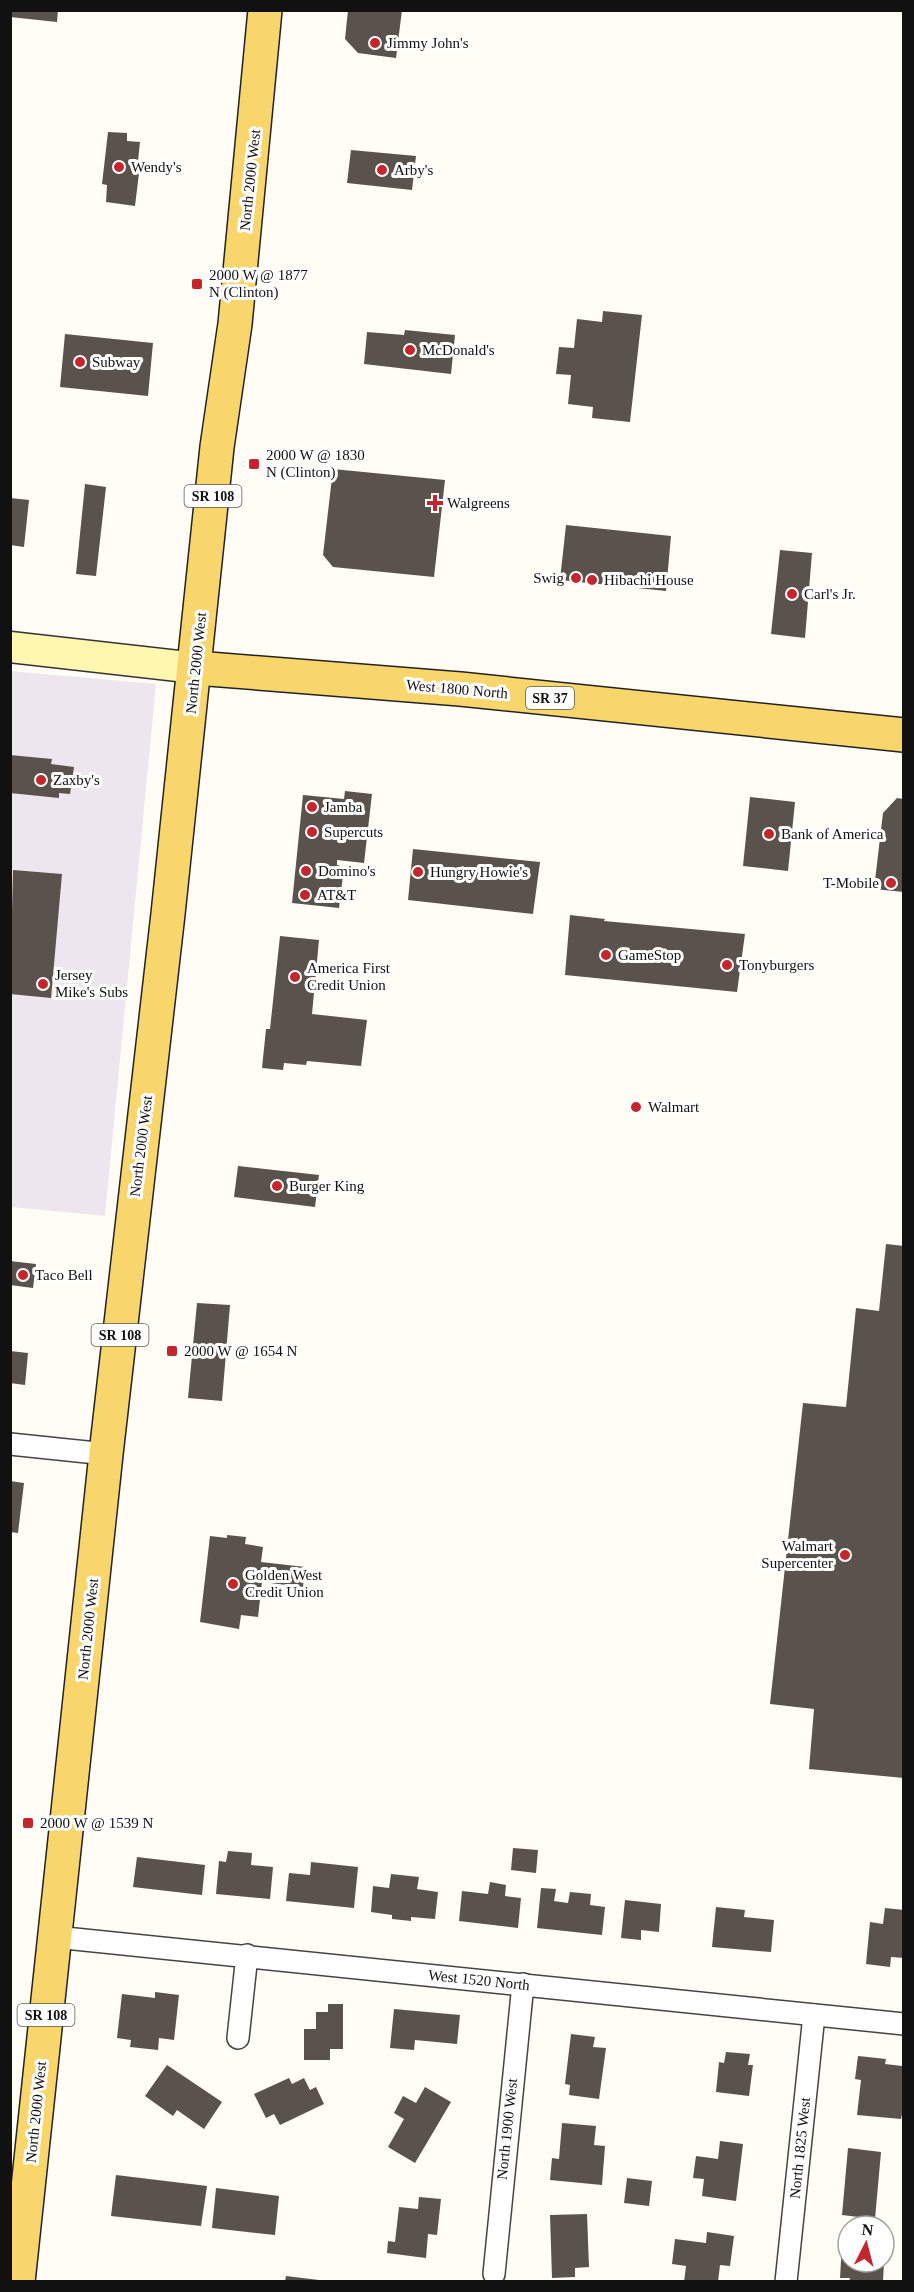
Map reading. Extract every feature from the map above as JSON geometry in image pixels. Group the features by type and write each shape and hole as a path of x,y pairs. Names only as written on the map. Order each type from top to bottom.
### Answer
{"main road":[{"name":"North 2000 West","path":"18,2282 106,1454 196,668 218,447 235,324 265,10"},
{"name":"West 1800 North","path":"10,647 196,668 460,689 903,735"}],"street":[{"path":"10,1444 106,1454"},
{"name":"West 1520 North","path":"55,1937 903,2024"},
{"path":"238,2038 247,1956"},
{"name":"North 1900 West","path":"494,2274 523,1984"},
{"name":"North 1825 West","path":"786,2282 814,2015"}],"shaded area":[{"path":"10,671 156,684 105,1216 11,1207"}],"building":[{"path":"10,10 58,10 57,22 10,17"},
{"path":"348,10 402,10 396,58 358,53 345,39"},
{"name":"Wendy's","path":"108,132 127,133 127,141 140,142 134,173 139,173 135,206 106,202 107,185 102,184"},
{"name":"Arby's","path":"351,150 416,156 412,190 347,183"},
{"path":"603,311 642,315 630,422 592,418 593,407 568,404 571,375 556,374 559,347 574,348 577,319 602,322"},
{"name":"McDonald's","path":"405,330 455,335 451,374 364,364 367,332 404,335"},
{"path":"65,334 153,343 148,396 60,387"},
{"name":"Walgreens","path":"333,469 445,480 434,577 333,567 323,555"},
{"path":"85,484 106,487 96,576 76,574"},
{"path":"10,498 29,500 24,547 10,545"},
{"path":"566,525 671,536 666,591 560,580"},
{"name":"Carl's Jr.","path":"780,550 812,553 805,638 771,634"},
{"name":"Zaxby's","path":"10,755 52,759 51,764 74,767 70,794 59,793 59,798 10,793"},
{"path":"345,791 372,794 364,863 337,860 337,865 344,867 339,908 292,903 303,795 344,799"},
{"name":"Bank of America","path":"750,797 795,802 788,871 743,866"},
{"path":"897,798 904,799 904,892 874,889 883,813"},
{"path":"413,849 540,862 533,914 408,900"},
{"path":"13,870 62,874 51,998 10,994"},
{"path":"570,915 605,919 604,921 745,934 737,992 565,975"},
{"name":"America First Credit Union","path":"280,936 319,940 312,1014 367,1020 361,1066 307,1061 306,1065 284,1063 283,1070 262,1068 266,1029 270,1029"},
{"name":"Burger King","path":"238,1166 319,1175 315,1207 234,1197"},
{"name":"Walmart Supercenter","path":"886,1244 904,1246 904,1778 809,1769 814,1709 770,1704 803,1403 846,1407 856,1308 879,1311"},
{"name":"Taco Bell","path":"10,1261 36,1264 33,1288 10,1285"},
{"path":"197,1303 230,1305 222,1401 188,1398"},
{"path":"10,1351 28,1353 25,1385 10,1383"},
{"path":"10,1481 24,1483 18,1533 10,1532"},
{"name":"Golden West Credit Union","path":"227,1535 246,1537 245,1544 263,1547 261,1562 305,1567 303,1587 262,1582 258,1617 241,1615 239,1629 200,1622 210,1536 227,1538"},
{"path":"513,1848 538,1850 536,1873 511,1870"},
{"path":"228,1851 252,1853 251,1865 273,1867 270,1899 216,1894 219,1861 226,1862"},
{"path":"137,1857 205,1865 202,1895 133,1887"},
{"path":"311,1862 358,1867 354,1908 286,1901 289,1873 310,1875"},
{"path":"391,1874 419,1877 417,1889 438,1892 435,1919 411,1917 411,1921 392,1919 392,1915 371,1912 373,1886 389,1888"},
{"path":"490,1882 506,1885 505,1896 521,1898 518,1928 459,1921 462,1891 488,1894"},
{"path":"541,1888 556,1889 554,1901 568,1903 570,1892 591,1894 590,1905 605,1907 602,1935 537,1928"},
{"path":"625,1900 661,1904 659,1932 641,1930 641,1940 621,1938"},
{"path":"716,1907 745,1910 744,1917 774,1920 771,1952 712,1947"},
{"path":"885,1908 904,1910 904,1958 891,1957 890,1967 866,1964 870,1922 883,1924"},
{"path":"155,1992 179,1995 174,2040 159,2038 158,2050 130,2047 131,2040 117,2038 122,1994 155,1998"},
{"path":"328,2004 343,2004 343,2049 330,2049 330,2060 304,2060 304,2029 316,2029 316,2012 328,2012"},
{"path":"394,2009 460,2015 457,2044 415,2040 414,2050 390,2048"},
{"path":"571,2034 595,2037 593,2047 606,2048 599,2099 569,2095 570,2085 565,2084"},
{"path":"726,2052 750,2054 748,2065 753,2065 749,2096 716,2092 719,2062 724,2063"},
{"path":"858,2056 886,2059 885,2064 902,2066 904,2104 901,2119 857,2115 861,2080 855,2079"},
{"path":"167,2065 222,2102 204,2129 177,2110 173,2116 145,2096"},
{"path":"289,2078 292,2084 304,2078 310,2090 316,2087 324,2104 280,2125 274,2114 266,2118 254,2094"},
{"path":"425,2087 451,2102 415,2163 388,2147 404,2119 394,2113 403,2096 416,2103"},
{"path":"562,2123 596,2126 594,2145 605,2146 602,2185 550,2180 552,2158 559,2159"},
{"path":"720,2141 743,2144 736,2201 702,2196 704,2179 693,2178 696,2156 718,2159"},
{"path":"848,2148 881,2152 875,2214 842,2214"},
{"path":"116,2175 207,2186 201,2226 111,2216"},
{"path":"627,2178 652,2181 649,2206 624,2203"},
{"path":"216,2188 279,2196 275,2235 212,2228"},
{"path":"419,2197 441,2199 437,2235 428,2234 426,2258 387,2253 388,2241 395,2242 399,2207 418,2209"},
{"path":"587,2214 589,2267 575,2268 575,2277 552,2278 550,2215"},
{"path":"707,2232 734,2236 730,2266 720,2265 718,2282 684,2282 686,2266 672,2264 675,2239 706,2243"},
{"path":"840,2274 883,2274 883,2282 849,2282 850,2278 840,2278"},
{"path":"286,2276 319,2280 319,2282 285,2282"}],"place":[{"name":"Jimmy John's","path":"375,43"},
{"name":"Wendy's","path":"119,167"},
{"name":"Arby's","path":"382,170"},
{"name":"2000 W @ 1877 N (Clinton)","path":"197,284"},
{"name":"McDonald's","path":"410,350"},
{"name":"Subway","path":"80,362"},
{"name":"2000 W @ 1830 N (Clinton)","path":"254,464"},
{"name":"Walgreens","path":"435,503"},
{"name":"Swig","path":"576,578"},
{"name":"Hibachi House","path":"592,580"},
{"name":"Carl's Jr.","path":"792,594"},
{"name":"Zaxby's","path":"41,780"},
{"name":"Jamba","path":"312,807"},
{"name":"Supercuts","path":"312,832"},
{"name":"Bank of America","path":"769,834"},
{"name":"Domino's","path":"306,871"},
{"name":"Hungry Howie's","path":"418,872"},
{"name":"T-Mobile","path":"891,883"},
{"name":"AT&T","path":"305,895"},
{"name":"GameStop","path":"606,955"},
{"name":"Tonyburgers","path":"727,965"},
{"name":"America First Credit Union","path":"295,977"},
{"name":"Jersey Mike's Subs","path":"43,984"},
{"name":"Walmart","path":"636,1107"},
{"name":"Burger King","path":"277,1186"},
{"name":"Taco Bell","path":"23,1275"},
{"name":"2000 W @ 1654 N","path":"172,1351"},
{"name":"Walmart Supercenter","path":"845,1555"},
{"name":"Golden West Credit Union","path":"233,1584"},
{"name":"2000 W @ 1539 N","path":"28,1823"}]}
